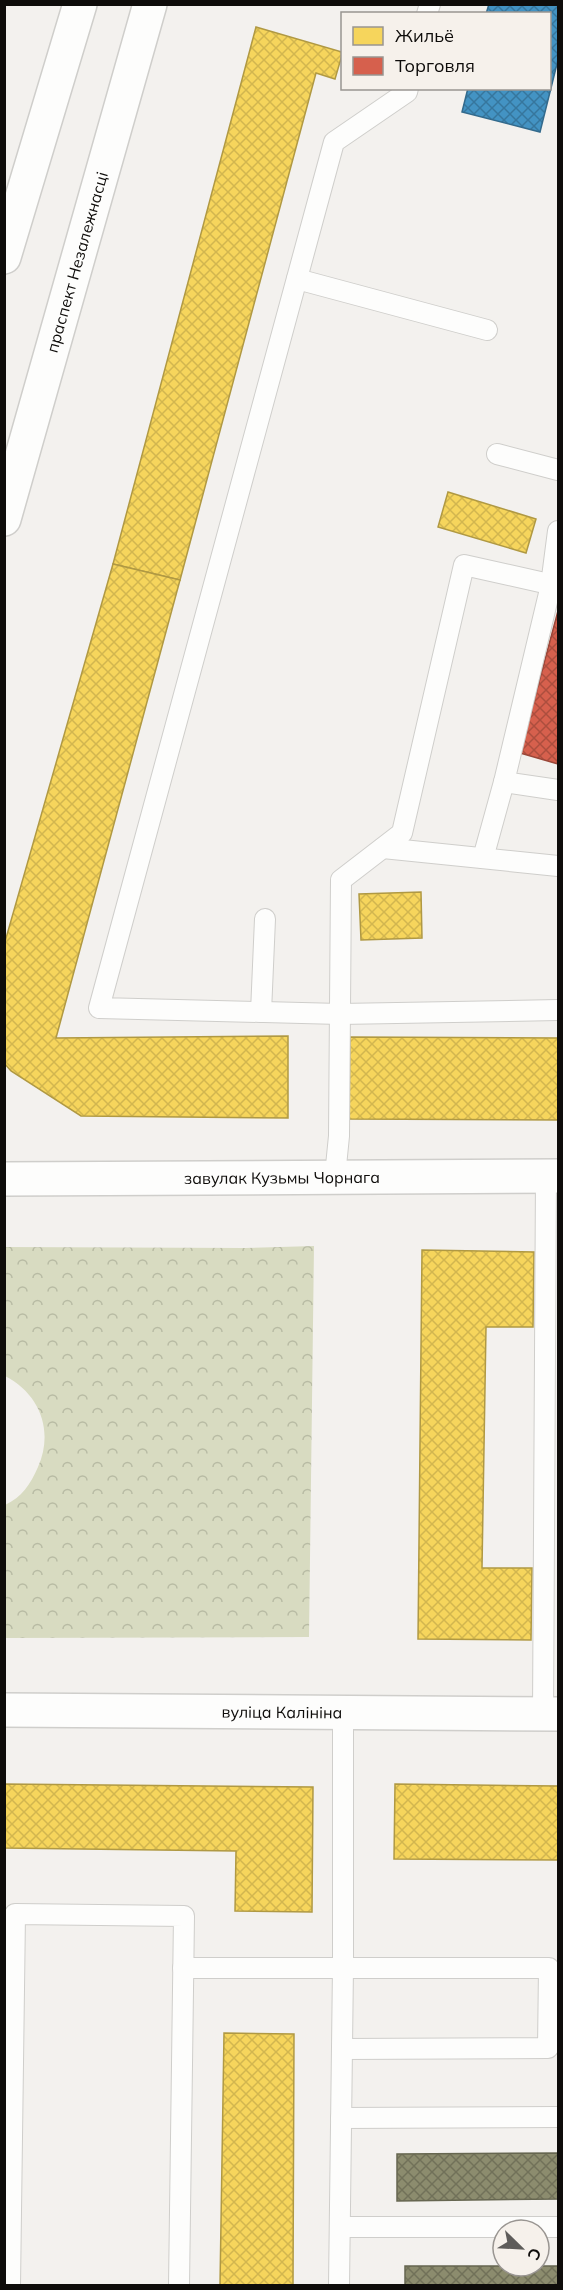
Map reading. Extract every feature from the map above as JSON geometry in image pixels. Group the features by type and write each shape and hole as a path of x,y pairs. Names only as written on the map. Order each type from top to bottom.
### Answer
{"main road":[{"path":"4,257 80,4"},
{"name":"праспект Незалежнасці","path":"4,519 150,4"},
{"name":"завулак Кузьмы Чорнага","path":"4,1179 552,1176"},
{"name":"вуліца Калініна","path":"4,1710 551,1714"}],"lane":[{"path":"408,90 334,142 99,1008 340,1014 558,1010"},
{"path":"297,279 487,330"},
{"path":"497,454 558,470"},
{"path":"483,858 555,586 558,531"},
{"path":"335,1176 339,1136 341,880 402,832 464,566 555,586"},
{"path":"504,782 558,790"},
{"path":"382,848 558,866"},
{"path":"261,1012 264,919"},
{"path":"551,1714 552,1176"},
{"path":"339,2286 343,1713"},
{"path":"10,2286 15,1914 184,1916 179,2286"},
{"path":"183,1968 549,1968 548,2048 342,2049"},
{"path":"341,2118 558,2117"},
{"path":"339,2227 558,2227"}],"green space":[{"path":"314,1246 309,1637 5,1638 5,1505 21,1494 32,1479 43,1453 45,1440 41,1415 35,1403 17,1384 5,1376 5,1247"}],"building: Жильё":[{"path":"256,27 341,52 335,79 316,73 180,580 113,564"},
{"path":"448,492 536,519 526,553 438,527"},
{"path":"113,564 180,580 56,1038 288,1036 288,1118 81,1116 11,1071 4,1063 4,945"},
{"path":"421,892 422,938 361,940 359,894"},
{"path":"350,1037 558,1038 558,1120 349,1119"},
{"path":"422,1250 534,1252 533,1327 486,1327 482,1568 532,1568 531,1640 418,1639"},
{"path":"4,1784 313,1787 312,1912 235,1911 236,1851 4,1848"},
{"path":"395,1784 558,1786 558,1860 394,1859"},
{"path":"224,2033 294,2034 293,2286 220,2286"}],"building: Торговля":[{"path":"558,611 558,764 520,753"}],"building: Школы":[{"path":"489,4 558,4 558,60 551,88 551,12 487,12"},
{"path":"468,90 550,90 540,132 462,112"}],"building: Промзона":[{"path":"558,2153 558,2199 397,2201 397,2154"},
{"path":"405,2266 491,2266 491,2278 551,2278 551,2266 558,2266 558,2286 405,2286"}]}
